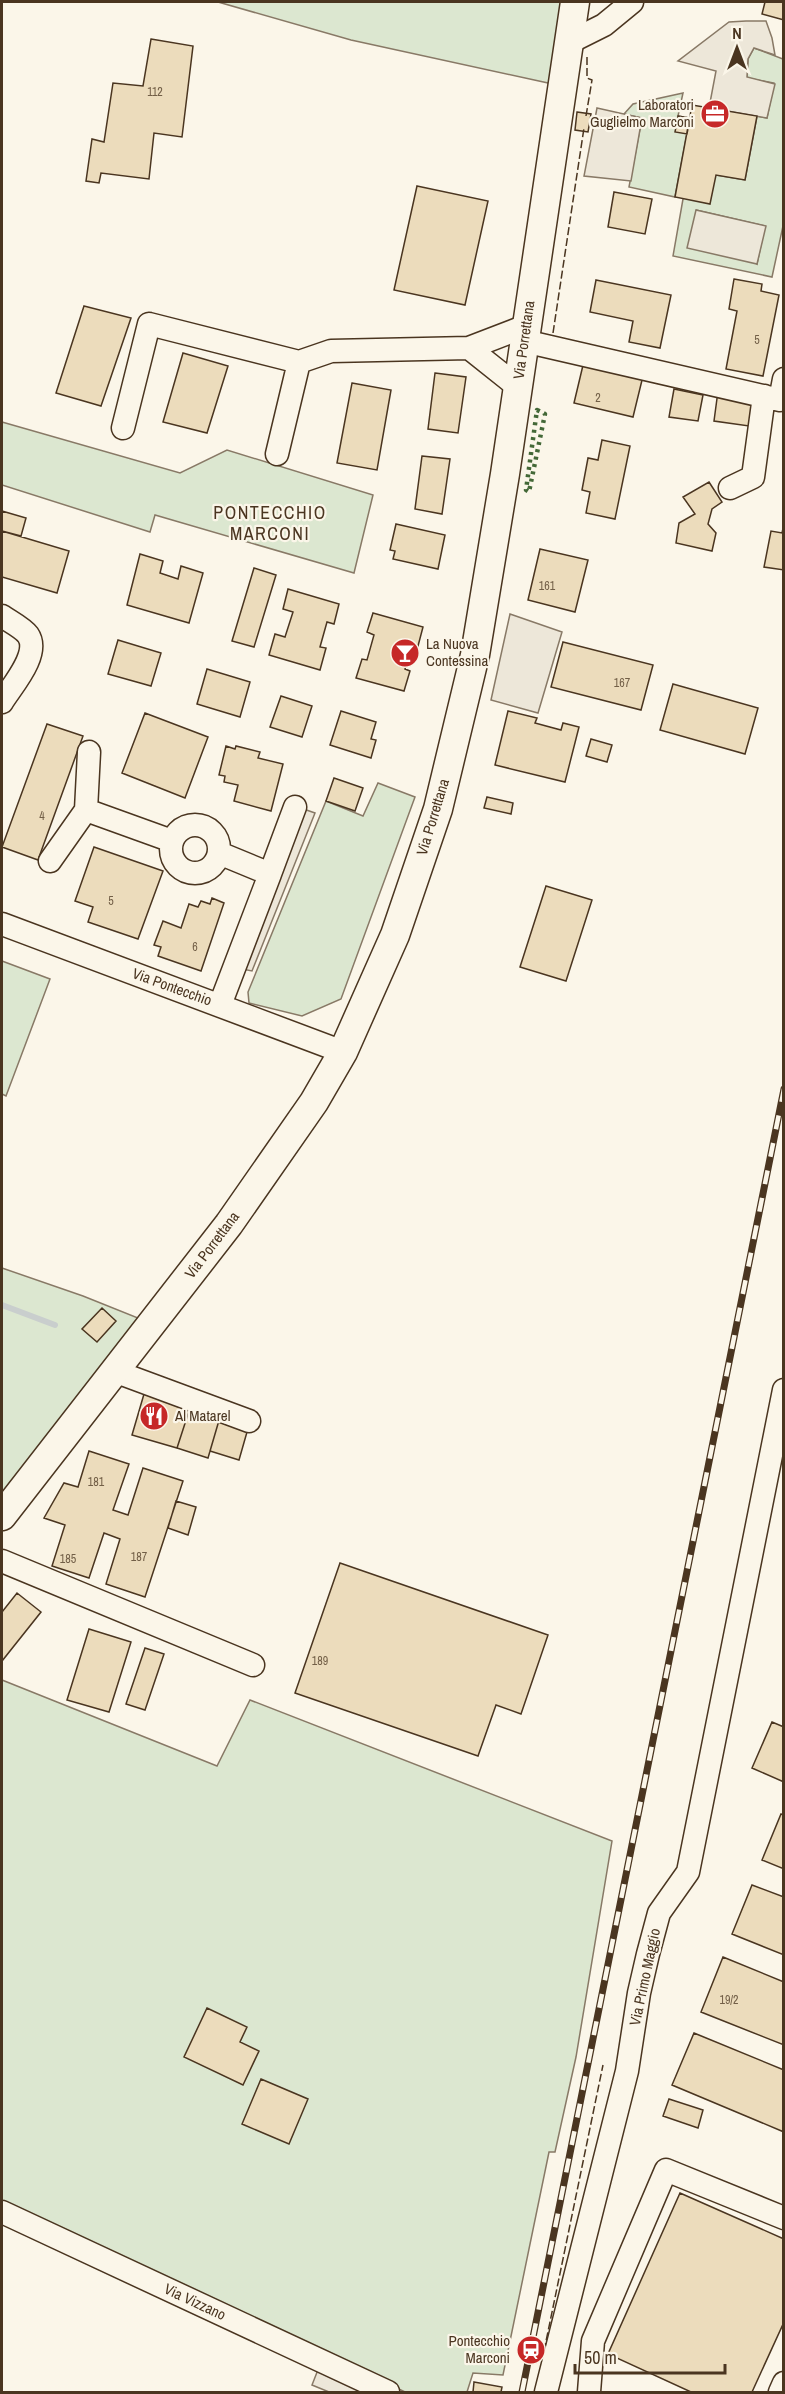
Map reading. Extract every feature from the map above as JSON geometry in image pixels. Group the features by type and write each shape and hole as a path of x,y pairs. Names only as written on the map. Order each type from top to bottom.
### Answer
{"main road":[{"name":"Via Porrettana","path":"2,1516 229,1224 314,1102 343,1052 395,935 438,808 475,655 518,387 575,2"}],"street":[{"path":"568,43 604,25 632,2"},
{"path":"123,428 149,324 299,362 331,351 469,348 525,334 778,392 753,477 730,488"},
{"path":"469,348 518,387"},
{"path":"277,454 299,362"},
{"path":"2,616 28,634 32,644 30,658 2,702"},
{"path":"50,861 86,810 89,752"},
{"path":"220,1005 295,807"},
{"path":"86,810 172,841"},
{"path":"186,826 206,827 219,843 219,853 214,864 194,873 183,870 175,863 171,852 172,841 177,832 186,826"},
{"path":"219,853 270,874"},
{"name":"Via Pontecchio","path":"2,924 343,1052"},
{"path":"114,1371 249,1421"},
{"name":"Via Primo Maggio","path":"546,2392 627,2071 639,1993 659,1913 688,1872 783,1390"},
{"path":"2,1561 253,1665"},
{"path":"589,2392 593,2341 666,2170 783,2218"},
{"name":"Via Vizzano","path":"2,2212 388,2392"},
{"path":"780,2392 783,2383"}],"green space":[{"path":"218,2 575,2 562,86 351,40"},
{"path":"754,48 783,59 783,226 772,277 673,256 683,199 716,175 745,180 757,116 767,118 774,83 747,78 748,59","holes":["696,210 765,226 757,264"]},
{"path":"683,93 678,116 690,118 675,197 629,187 642,118 624,114 633,104"},
{"path":"2,422 180,473 227,450 373,495 354,573 155,515 150,532 2,485"},
{"path":"378,783 415,797 341,999 302,1016 249,1003 248,992 326,801 363,816"},
{"path":"2,961 50,979 6,1096 2,1094"},
{"path":"2,1268 83,1296 158,1326 2,1529"},
{"path":"2,1680 217,1766 250,1700 612,1841 576,2057 555,2152 549,2152 503,2375 473,2373 467,2392 405,2392 2,2203"}],"shaded area":[{"path":"766,21 772,38 775,55 754,48 748,59 747,77 775,84 767,118 709,108 716,71 678,61 729,22"},
{"path":"597,108 642,118 631,181 584,176"},
{"path":"696,210 766,226 757,264 687,248"},
{"path":"510,614 562,632 538,713 491,700"},
{"path":"298,807 315,813 252,971 237,968"},
{"path":"321,2362 388,2392 329,2392 312,2385"}],"building":[{"path":"765,2 784,2 784,20 762,14"},
{"path":"151,39 193,46 182,137 154,133 149,179 101,173 99,183 86,181 92,139 104,142 113,83 143,86"},
{"path":"692,105 757,116 745,180 716,175 710,204 675,197"},
{"path":"577,112 591,114 588,132 575,130"},
{"path":"678,116 690,118 687,134 675,132"},
{"path":"417,186 488,201 465,305 394,290"},
{"path":"614,192 652,199 645,234 608,227"},
{"path":"734,279 762,284 761,291 779,295 763,376 726,369 737,311 729,309"},
{"path":"596,280 671,295 660,348 629,342 633,321 590,312"},
{"path":"84,306 131,318 101,406 56,393"},
{"path":"183,353 228,366 207,433 163,422"},
{"path":"584,361 643,376 633,417 574,403"},
{"path":"435,373 466,377 458,433 428,429"},
{"path":"352,383 391,390 377,470 337,463"},
{"path":"674,389 703,395 698,421 669,417"},
{"path":"718,391 753,395 749,426 714,421"},
{"path":"602,440 630,446 615,519 586,513 590,492 582,490 588,458 598,460"},
{"path":"422,456 450,459 442,514 415,509"},
{"path":"709,482 722,502 712,509 708,524 716,533 712,551 676,543 679,523 695,514 683,497"},
{"path":"2,511 26,518 21,536 2,531"},
{"path":"396,524 445,535 438,569 393,559 395,551 390,550"},
{"path":"784,524 784,570 764,567 771,531 782,533"},
{"path":"2,531 69,551 57,593 2,577"},
{"path":"540,549 588,560 575,612 528,600"},
{"path":"140,554 163,561 160,573 178,579 181,566 203,573 189,623 127,605"},
{"path":"254,568 276,575 254,647 232,641"},
{"path":"288,589 339,604 334,624 327,622 320,647 326,648 320,670 269,655 275,634 285,637 293,612 283,609"},
{"path":"373,613 423,627 418,646 412,644 405,669 410,671 404,691 356,678 362,659 367,660 374,635 367,632"},
{"path":"118,640 161,653 151,686 108,674"},
{"path":"563,642 653,665 641,710 551,687"},
{"path":"207,669 250,682 240,717 197,704"},
{"path":"673,684 758,708 745,754 660,730"},
{"path":"281,696 312,706 302,737 270,727"},
{"path":"341,711 376,722 371,739 376,740 371,758 330,745"},
{"path":"508,711 537,718 535,723 561,730 563,723 579,727 565,782 495,765"},
{"path":"145,713 208,737 185,798 122,773"},
{"path":"47,724 83,736 38,860 2,847"},
{"path":"591,739 612,745 607,762 586,756"},
{"path":"226,746 260,752 258,758 283,764 271,811 234,801 238,785 224,782 225,776 219,775"},
{"path":"334,778 363,788 355,811 326,801"},
{"path":"487,797 513,803 511,814 484,808"},
{"path":"94,847 163,871 138,939 88,922 93,907 75,901"},
{"path":"546,886 592,900 566,981 520,967"},
{"path":"212,898 224,903 201,971 158,956 161,947 154,945 163,921 181,928 189,904 198,907 201,901 210,904"},
{"path":"102,1308 116,1321 97,1342 82,1329"},
{"path":"144,1394 190,1408 177,1448 132,1435"},
{"path":"190,1408 220,1417 208,1458 177,1448"},
{"path":"220,1417 249,1425 239,1460 210,1451"},
{"path":"89,1451 129,1464 113,1510 128,1515 143,1468 183,1481 145,1597 106,1584 120,1539 104,1533 89,1578 52,1566 65,1525 44,1518 64,1483 78,1487"},
{"path":"176,1501 196,1507 188,1535 168,1528"},
{"path":"340,1563 548,1635 521,1714 496,1705 478,1756 295,1693"},
{"path":"17,1593 41,1612 2,1661 2,1612"},
{"path":"89,1629 131,1642 109,1712 67,1700"},
{"path":"145,1648 164,1654 145,1710 126,1704"},
{"path":"772,1722 784,1727 784,1782 752,1768"},
{"path":"781,1814 784,1815 784,1869 762,1860"},
{"path":"752,1885 784,1897 784,1955 732,1934"},
{"path":"723,1957 784,1982 784,2045 701,2012"},
{"path":"207,2008 247,2027 240,2042 259,2051 243,2085 184,2057"},
{"path":"694,2033 784,2070 784,2132 672,2085"},
{"path":"261,2079 308,2099 289,2144 242,2124"},
{"path":"669,2099 703,2110 698,2128 663,2116"},
{"path":"680,2193 784,2239 784,2322 752,2392 691,2392 608,2354"},
{"path":"474,2382 502,2387 501,2392 473,2392"}],"waterway":[{"path":"2,1305 55,1325"}],"railway":[{"path":"522,2392 784,1089"}],"hedge":[{"path":"537,410 545,414 529,492 526,490 537,410"}],"fence":[{"path":"586,116 592,80 587,78 587,57"},
{"path":"553,333 584,128"},
{"path":"544,2351 603,2065"}],"place":[{"name":"Laboratori Guglielmo Marconi","path":"715,114"},
{"name":"La Nuova Contessina","path":"405,653"},
{"name":"Al Matarel","path":"154,1416"},
{"name":"Pontecchio Marconi","path":"531,2350"}],"district":[{"name":"PONTECCHIO MARCONI","path":"270,523"}]}
